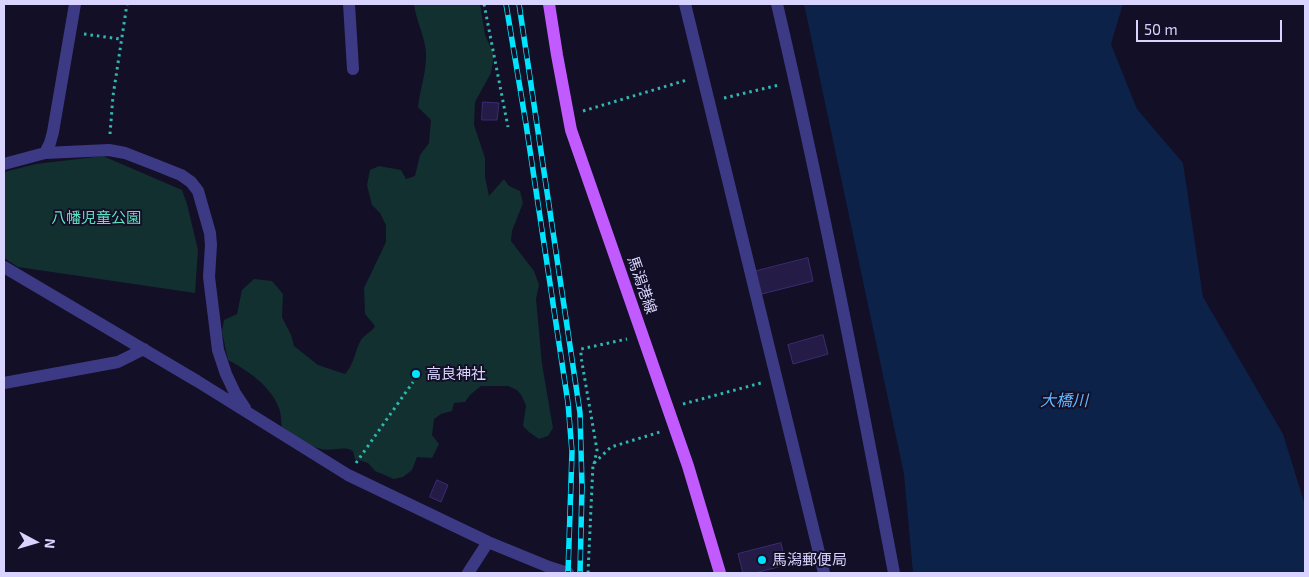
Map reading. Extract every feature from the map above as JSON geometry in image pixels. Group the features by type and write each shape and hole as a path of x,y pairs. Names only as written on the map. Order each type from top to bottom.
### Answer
{"main road":[{"name":"馬潟港線","path":"549,4 571,130 675,428 720,573"}],"street":[{"path":"45,154 53,132 75,4"},
{"path":"349,4 353,69"},
{"path":"686,4 824,573"},
{"path":"777,4 852,353 894,573"},
{"path":"4,164 45,154 109,150 125,153 181,175 191,182 198,191 210,233 209,278 218,350 235,393 248,412"},
{"path":"4,267 144,349 348,475 488,542 568,573"},
{"path":"4,383 118,362 144,349"},
{"path":"468,573 488,542"}],"path":[{"path":"109,150 120,39 127,4"},
{"path":"484,4 508,127"},
{"path":"70,32 120,39"},
{"path":"568,115 702,75"},
{"path":"709,101 795,81"},
{"path":"588,573 594,464 597,450 581,356 582,349 643,336"},
{"path":"668,408 778,378"},
{"path":"348,475 413,382"},
{"path":"594,464 611,447 675,428"}],"green space":[{"path":"414,4 480,4 485,35 494,55 491,73 475,102 474,125 485,158 485,177 489,196 504,179 509,186 520,191 523,203 512,231 511,241 534,271 539,285 536,299 542,364 553,428 548,436 539,439 523,426 526,406 517,390 508,386 481,386 465,402 454,403 452,411 441,414 434,419 432,435 439,444 432,458 417,457 412,470 403,477 394,479 375,471 368,463 355,459 353,451 349,449 325,450 300,440 282,427 279,408 270,393 258,380 228,360 222,332 224,320 237,314 242,290 254,279 272,281 283,294 282,317 294,346 318,365 345,374 351,366 361,340 375,326 365,314 364,288 386,242 386,225 380,213 372,205 367,185 370,170 379,166 401,170 406,179 415,176 420,155 429,143 431,120 418,107 426,53"},
{"name":"八幡児童公園","path":"103,156 182,190 198,250 195,293 18,267 4,258 4,172 36,164"}],"water":[{"name":"大橋川","path":"804,4 1123,4 1111,44 1137,109 1183,163 1203,297 1283,434 1305,505 1305,573 913,573 904,474"}],"building":[{"path":"483,102 499,103 497,120 482,120"},
{"path":"808,258 813,281 758,295 753,272"},
{"path":"823,335 828,354 793,364 788,345"},
{"path":"437,480 448,485 441,502 430,497"},
{"path":"781,543 786,565 755,573 743,573 738,554"}],"railway":[{"path":"506,4 568,403 572,452 568,573"},
{"path":"519,4 580,413 582,487 580,573"}],"place":[{"name":"高良神社","path":"416,374"},
{"name":"馬潟郵便局","path":"762,560"}]}
